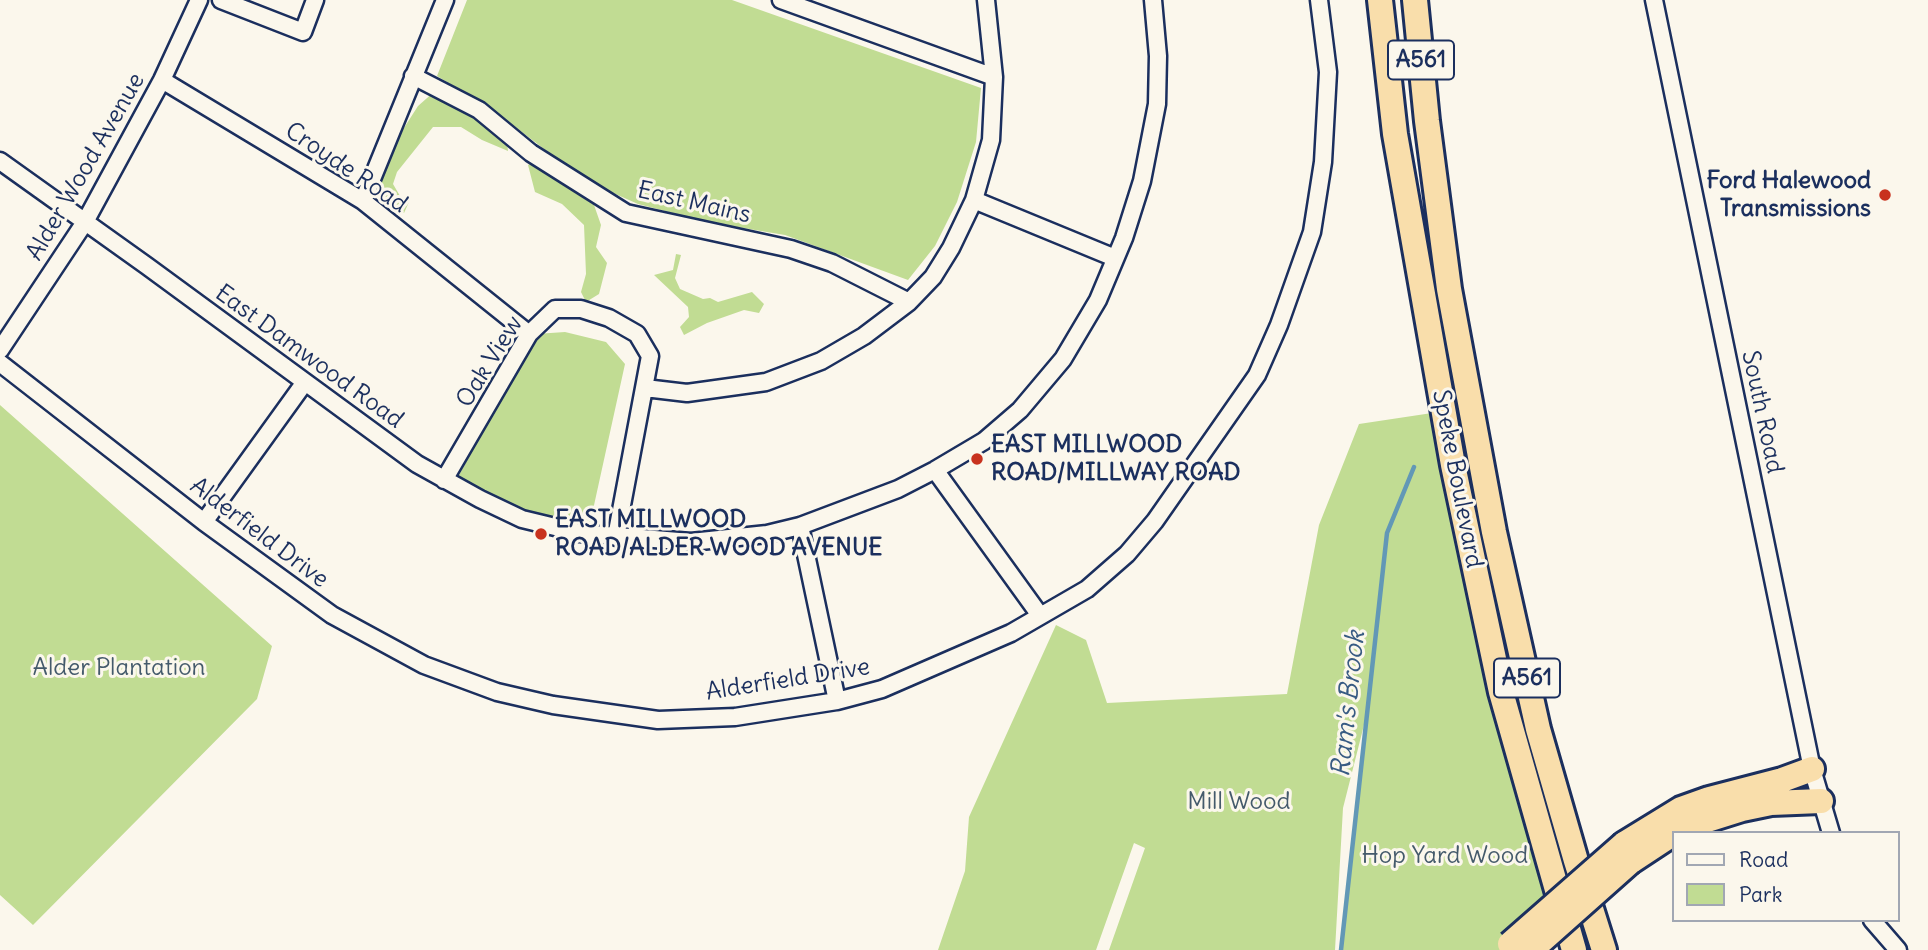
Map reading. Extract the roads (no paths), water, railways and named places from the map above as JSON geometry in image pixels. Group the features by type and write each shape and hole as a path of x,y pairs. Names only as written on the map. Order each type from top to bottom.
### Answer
{"highway":[{"name":"Speke Boulevard","path":"1380,0 1395,134 1453,465 1501,692 1574,950"},
{"name":"Speke Boulevard","path":"1415,0 1427,121 1449,289 1492,519 1538,729 1604,950"},
{"path":"1515,948 1681,809 1812,769"},
{"path":"1679,831 1742,809 1771,803 1821,801"},
{"path":"1627,853 1672,834"}],"street":[{"name":"Alder Wood Avenue","path":"0,350 85,222 162,80 200,0"},
{"path":"221,0 303,32 316,0"},
{"path":"363,201 445,0"},
{"path":"781,0 995,77"},
{"path":"645,388 687,393 766,382 821,361 863,336 909,302 933,276 951,248 975,200 991,140 995,77 986,0"},
{"name":"East Damwood Road","path":"0,161 417,464 444,481 522,519 579,533 691,542 767,534 800,526 898,489 935,470 984,441 1020,410 1063,359 1098,300 1124,238 1142,181 1157,104 1158,56 1153,0"},
{"name":"Alderfield Drive","path":"0,363 204,522 332,615 424,664 497,692 553,705 658,720 735,717 837,701 882,689 1011,633 1039,614 1087,589 1127,554 1155,521 1257,375 1279,325 1314,220 1323,162 1328,72 1319,0"},
{"name":"South Road","path":"1654,0 1812,769 1830,831"},
{"name":"East Mains","path":"413,76 480,110 531,153 626,213 792,249 832,263 909,302"},
{"name":"Croyde Road","path":"162,80 363,201 529,334"},
{"path":"975,200 1115,258"},
{"name":"Oak View","path":"444,481 529,334 555,309 580,310 609,318 637,334 650,356 616,537"},
{"path":"204,522 305,382"},
{"path":"935,470 1039,614"},
{"path":"800,526 837,701"},
{"path":"1874,922 1898,950"}],"waterway":[{"name":"Ram's Brook","path":"1341,950 1387,533 1414,467"}],"place":[{"name":"Ford Halewood Transmissions","path":"1885,195"},
{"name":"EAST MILLWOOD ROAD/MILLWAY ROAD","path":"977,459"},
{"name":"EAST MILLWOOD ROAD/ALDER WOOD AVENUE","path":"541,534"}],"park label":[{"name":"Alder Plantation","path":"119,668"},
{"name":"Mill Wood","path":"1239,802"},
{"name":"Hop Yard Wood","path":"1445,856"}]}
